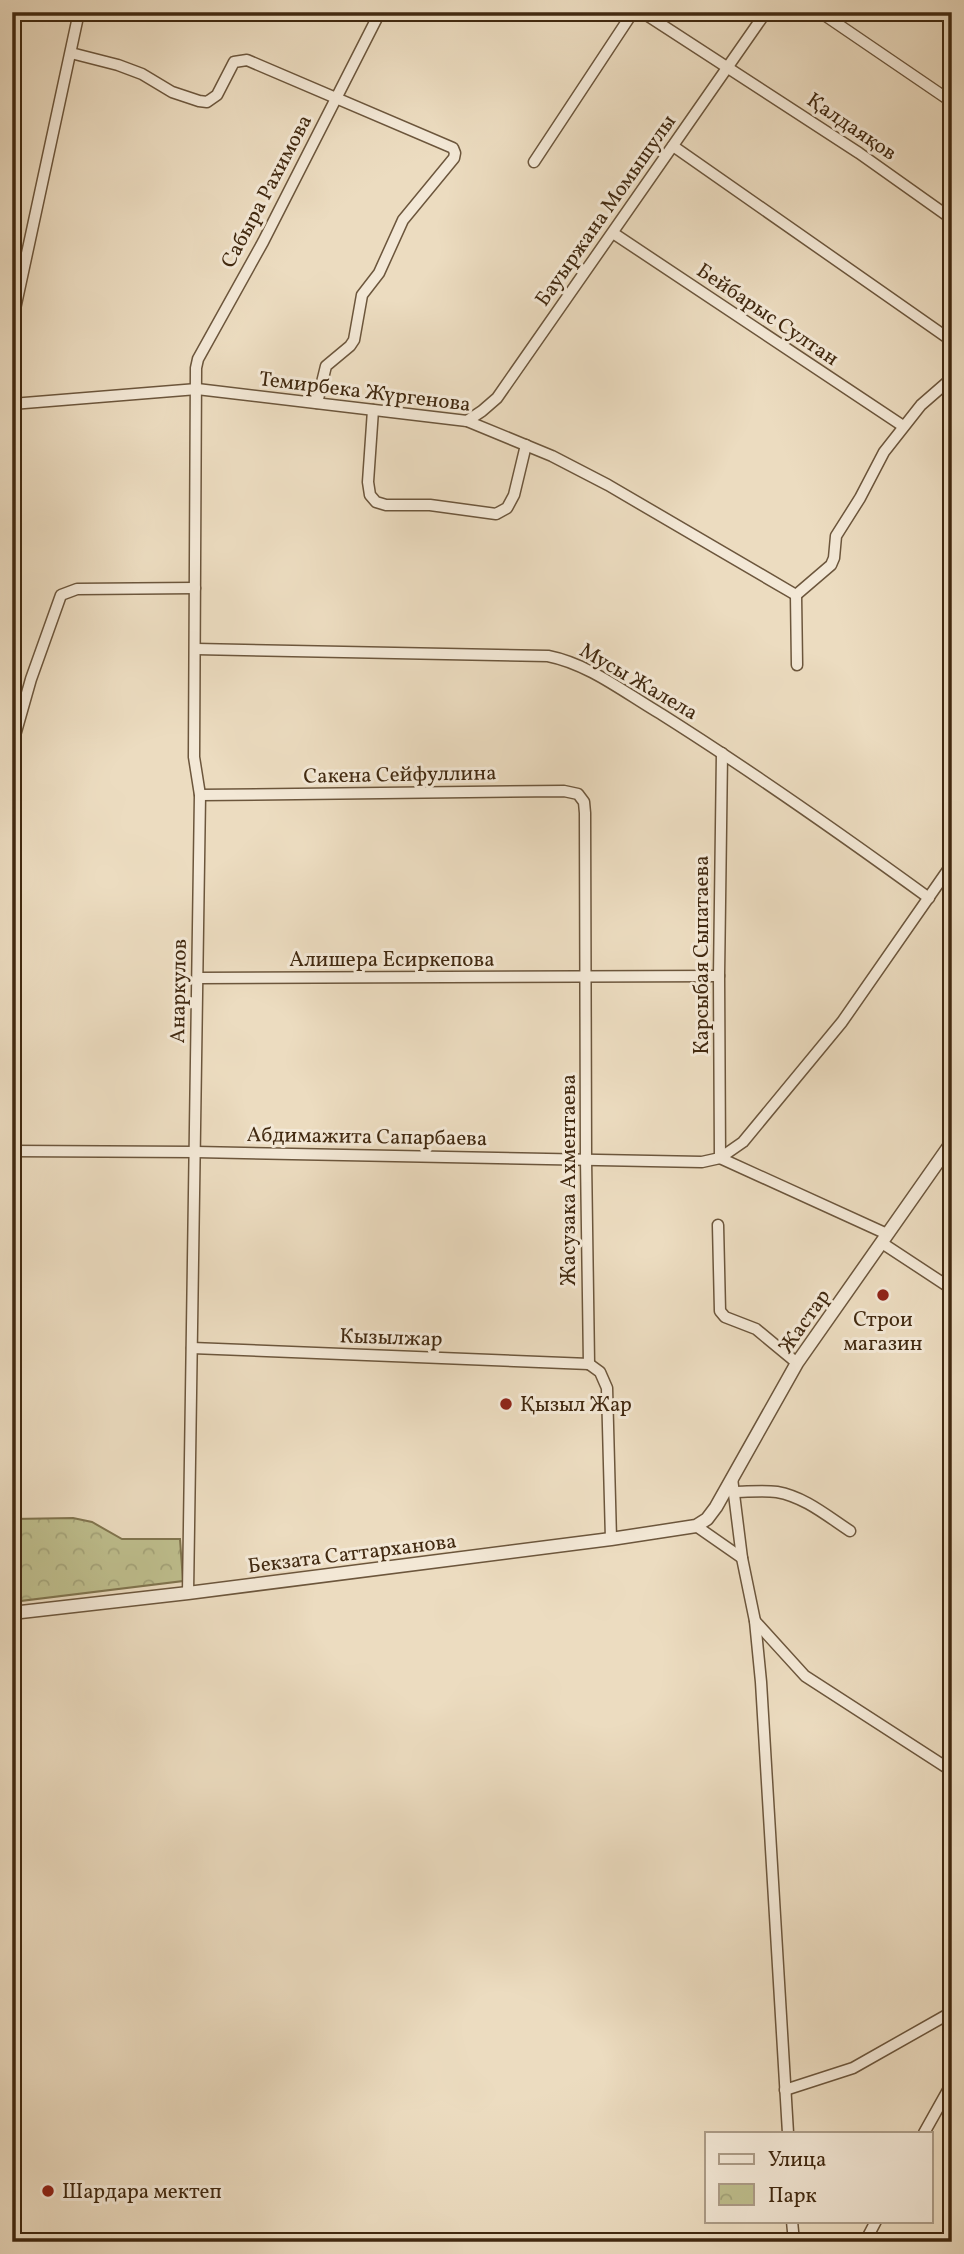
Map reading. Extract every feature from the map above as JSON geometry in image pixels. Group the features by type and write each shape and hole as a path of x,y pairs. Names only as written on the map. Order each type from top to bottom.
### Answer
{"street":[{"path":"12,323 79,12"},
{"name":"Сабыра Рахимова","path":"197,389 198,359 263,242 380,12"},
{"path":"534,162 633,12"},
{"name":"Қалдаяқов","path":"642,12 859,153 952,219"},
{"name":"Бауыржана Момышулы","path":"467,421 497,398 766,12"},
{"path":"820,12 952,102"},
{"path":"71,53 142,74 172,92 199,102 207,102 217,95 234,62 247,60 449,145 455,153 454,158 404,220 379,273 362,295 354,340 326,366 317,403"},
{"path":"673,146 952,341"},
{"name":"Бейбарыс Султан","path":"613,233 903,426"},
{"path":"797,665 796,595 831,565 836,536 884,452 921,405 952,378"},
{"name":"Темирбека Жүргенова","path":"12,404 197,389 467,421 526,445 608,485 796,595"},
{"name":"Анаркулов","path":"188,1593 200,795 194,757 197,389"},
{"path":"373,410 368,482 370,495 376,502 386,505 430,505 496,514 507,508 514,495 526,445"},
{"path":"12,747 31,679 61,595 77,589 195,588"},
{"name":"Мусы Жалела","path":"195,649 561,658 589,670 722,753 818,817 929,898"},
{"name":"Карсыбая Сыпатаева","path":"720,1158 722,753"},
{"name":"Сакена Сейфуллина","path":"200,795 564,791 578,794 584,802 585,813"},
{"name":"Жасузака Ахментаева","path":"585,813 589,1364"},
{"path":"952,864 842,1022 743,1142 720,1158 884,1239 952,1289"},
{"name":"Алишера Есиркепова","path":"198,978 719,976"},
{"name":"Жастар","path":"696,1526 707,1519 716,1507 797,1363 952,1142"},
{"name":"Абдимажита Сапарбаева","path":"12,1151 586,1158 702,1162 720,1158"},
{"path":"719,1225 720,1311 725,1317 756,1329 797,1363"},
{"name":"Кызылжар","path":"192,1348 589,1364"},
{"path":"589,1364 600,1372 607,1388 611,1539"},
{"path":"732,1478 742,1558 755,1621 761,1682 788,2132"},
{"path":"733,1492 775,1492 793,1496 850,1531"},
{"path":"696,1526 742,1558"},
{"name":"Бекзата Саттарханова","path":"12,1613 188,1593 696,1526"},
{"path":"755,1621 805,1676 952,1771"},
{"path":"785,2090 853,2068 952,2012"},
{"path":"925,2132 952,2083"},
{"path":"792,2222 794,2242"},
{"path":"865,2242 875,2222"}],"green space":[{"path":"73,1518 92,1522 122,1539 180,1539 183,1581 12,1602 12,1519"}],"place":[{"name":"Строи магазин","path":"883,1295"},
{"name":"Қызыл Жар","path":"506,1404"},
{"name":"Шардара мектеп","path":"48,2191"}]}
